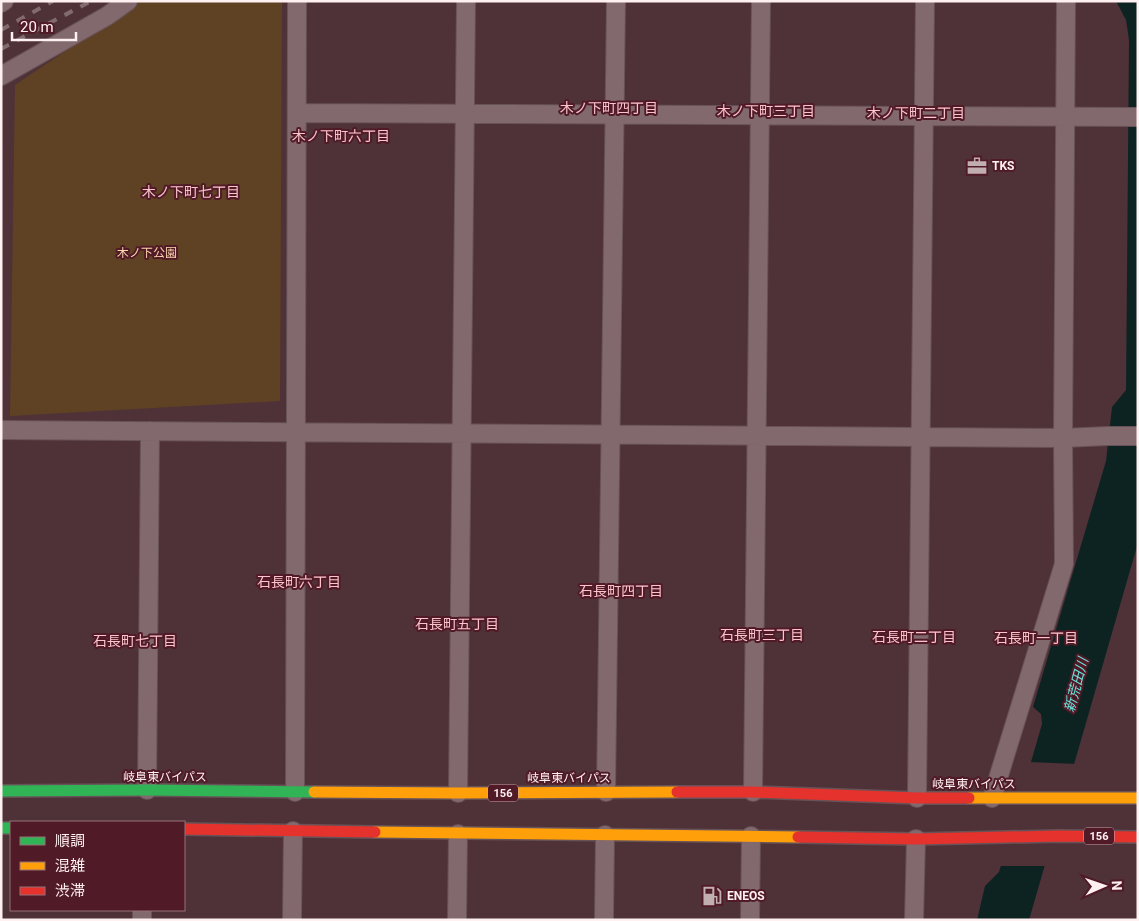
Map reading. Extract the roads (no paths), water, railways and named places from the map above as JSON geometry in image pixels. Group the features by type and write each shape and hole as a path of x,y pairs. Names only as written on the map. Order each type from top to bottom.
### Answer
{"highway":[{"name":"岐阜東バイパス","path":"1,791 753,792 917,798 1138,798"},
{"name":"156","path":"185,829 458,834 916,838 1138,837"}],"street":[{"path":"1,76 107,16 128,1"},
{"path":"295,792 297,1"},
{"path":"458,793 466,1"},
{"path":"606,792 616,1"},
{"path":"753,792 762,1"},
{"path":"917,798 924,1"},
{"path":"999,798 1064,564 1066,1"},
{"path":"297,113 1138,117"},
{"path":"1,430 1063,438 1138,436"},
{"path":"147,790 150,431"},
{"path":"292,920 293,831"},
{"path":"457,920 458,834"},
{"path":"604,920 605,835"},
{"path":"750,920 751,836"},
{"path":"914,920 916,838"}],"water":[{"name":"新荒田川","path":"1116,1 1138,1 1138,543 1029,920 977,920 985,886 999,872 1042,724 1041,714 1033,707 1106,461 1112,407 1126,390 1129,40 1126,20"}],"railway":[{"path":"1,30 53,1"},
{"path":"1,49 91,1"}],"place":[{"name":"TKS","path":"977,166"},
{"name":"ENEOS","path":"712,896"}],"district":[{"name":"木ノ下町四丁目","path":"609,108"},
{"name":"木ノ下町三丁目","path":"766,111"},
{"name":"木ノ下町二丁目","path":"916,113"},
{"name":"木ノ下町六丁目","path":"341,136"},
{"name":"木ノ下町七丁目","path":"191,192"},
{"name":"石長町六丁目","path":"299,582"},
{"name":"石長町四丁目","path":"621,591"},
{"name":"石長町五丁目","path":"457,624"},
{"name":"石長町三丁目","path":"762,635"},
{"name":"石長町二丁目","path":"914,637"},
{"name":"石長町一丁目","path":"1036,638"},
{"name":"石長町七丁目","path":"135,641"}],"park label":[{"name":"木ノ下公園","path":"147,253"}]}
